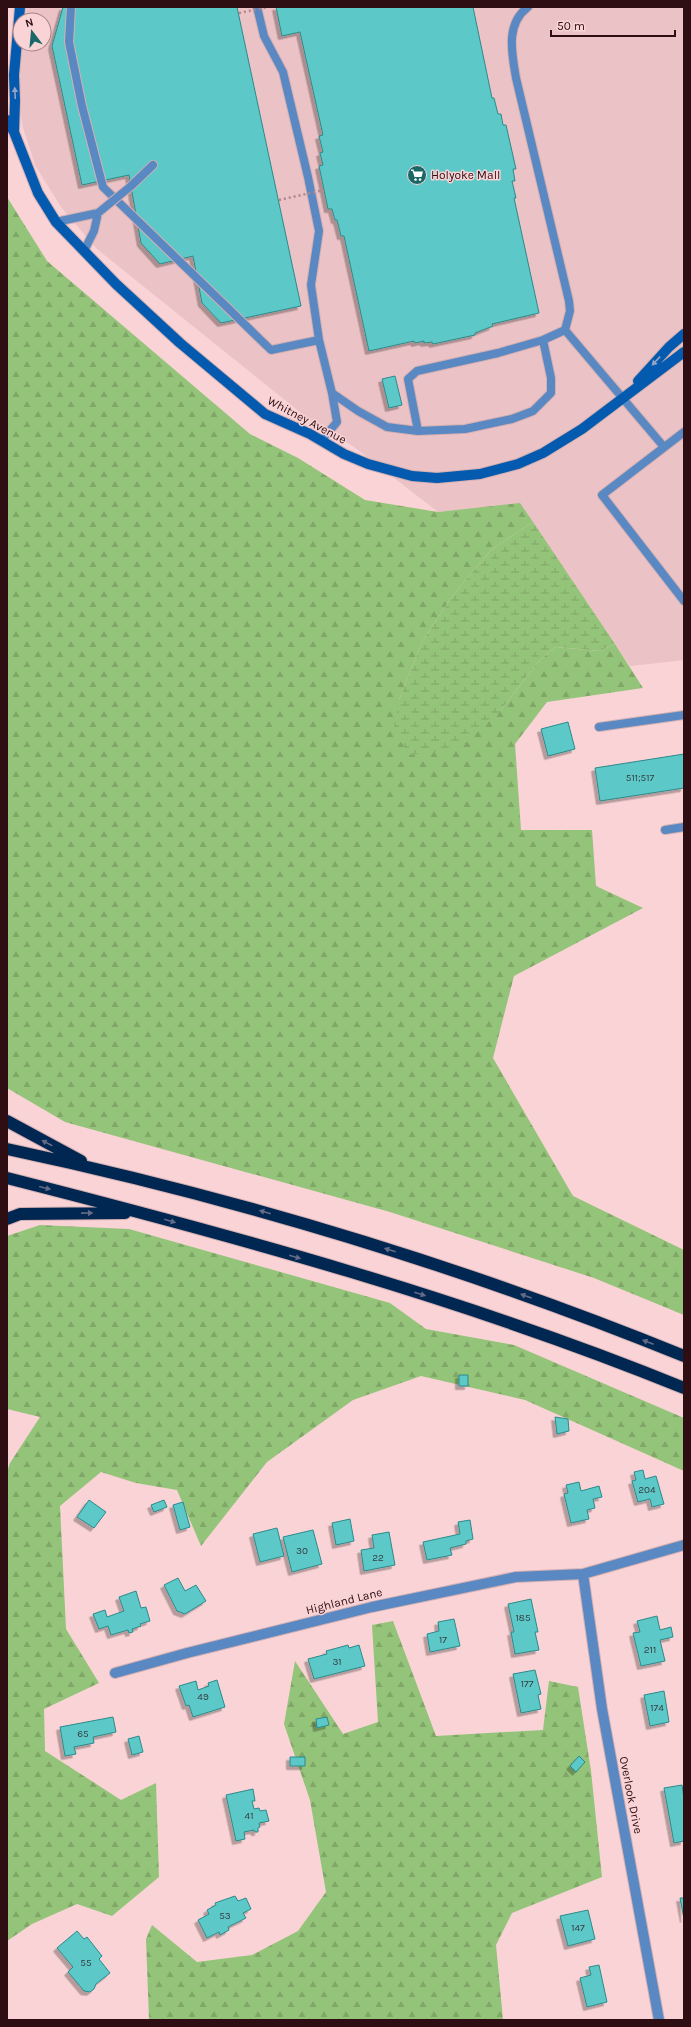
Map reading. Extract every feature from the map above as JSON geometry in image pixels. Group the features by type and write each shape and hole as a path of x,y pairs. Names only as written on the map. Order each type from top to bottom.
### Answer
{"highway":[{"path":"7,1121 94,1168"},
{"path":"7,1149 94,1168 224,1201 410,1256 539,1301 684,1356"},
{"path":"7,1178 140,1213 438,1300 536,1332 684,1388"},
{"path":"7,1219 20,1214 140,1213"}],"main road":[{"name":"Whitney Avenue","path":"14,132 16,101 14,75 20,7"},
{"name":"Whitney Avenue","path":"7,120 14,132 38,194 56,222 116,284 180,343 265,414 310,434 362,462 390,471 437,478 480,474 518,464 543,453 582,429 622,397 684,352"},
{"name":"Whitney Avenue","path":"622,397 669,347 684,334"}],"street":[{"name":"Highland Lane","path":"115,1674 344,1613 486,1582 516,1577 583,1574 684,1546"},
{"name":"Overlook Drive","path":"583,1574 602,1709 660,2020"}],"lane":[{"path":"71,7 69,42 82,106 103,187 271,350 319,340"},
{"path":"257,7 264,36 283,72 319,230 311,285 319,340 332,393 337,422 321,441"},
{"path":"528,7 514,24 511,44 516,78 569,301 570,311 565,330"},
{"path":"56,222 77,216 98,213 131,186 152,166"},
{"path":"84,251 94,231 98,213"},
{"path":"418,431 408,379 417,371 498,353 543,340 565,330"},
{"path":"565,330 664,447"},
{"path":"332,393 358,411 387,427 418,431 466,429 512,419 533,411 551,393 551,378 543,340"},
{"path":"684,432 602,494 684,601"},
{"path":"599,727 684,715"},
{"path":"665,830 684,827"}],"path":[{"path":"239,13 269,7"},
{"path":"279,200 324,190"}],"shaded area":[{"name":"Holyoke Mall","path":"27,7 684,7 684,660 630,666 520,504 438,512 353,446 321,429 97,249 61,207 35,165 23,128 19,100 19,67 21,52 52,52 52,12 26,12"}],"green space":[{"path":"7,197 47,261 250,434 298,458 365,500 438,512 520,503 533,522 492,549 453,595 422,642 399,700 501,710 538,662 555,647 600,651 615,644 643,688 547,702 515,744 521,830 592,830 596,886 643,908 514,976 493,1058 573,1196 684,1250 684,1315 594,1278 390,1212 65,1122 7,1088"},
{"path":"533,522 615,644 600,651 555,647 538,662 501,710 459,749 411,755 393,732 399,700 422,642 453,595 492,549"},
{"path":"40,1225 129,1229 390,1303 426,1329 514,1345 684,1418 684,1471 525,1400 421,1376 353,1400 267,1462 201,1546 177,1490 136,1483 101,1472 60,1506 66,1629 99,1683 44,1709 45,1751 121,1800 156,1783 159,1877 112,1916 77,1904 32,1924 7,1941 7,1472 10,1463 40,1417 7,1409 7,1236"},
{"path":"393,1621 436,1736 543,1730 549,1681 578,1687 591,1771 602,1877 512,1913 496,1945 503,2020 149,2020 146,1939 152,1925 197,1962 252,1955 298,1931 326,1892 310,1800 284,1724 295,1661 343,1734 378,1722 372,1625"}],"building":[{"path":"63,7 237,7 301,306 221,323 202,303 193,256 160,264 141,243 129,175 82,185 52,46"},
{"name":"Holyoke Mall","path":"276,7 473,7 492,98 494,98 498,114 501,114 503,125 506,125 516,169 513,169 515,181 512,181 516,198 514,198 539,313 492,324 493,326 475,333 475,335 433,344 432,342 424,343 424,341 415,343 414,341 369,351 344,236 341,236 337,220 335,220 332,209 328,209 319,166 323,165 320,153 323,152 319,136 323,135 300,32 282,36"},
{"path":"395,376 402,405 389,408 382,379"},
{"path":"568,722 575,749 548,756 541,729"},
{"path":"684,754 684,788 600,801 595,768"},
{"path":"459,1375 468,1375 468,1386 459,1386"},
{"path":"555,1417 568,1419 569,1431 557,1434"},
{"path":"643,1470 645,1479 656,1476 664,1504 652,1507 650,1499 638,1502 632,1481 636,1480 634,1472"},
{"path":"579,1482 581,1491 599,1486 602,1497 593,1499 595,1508 587,1510 589,1519 571,1523 564,1494 568,1493 566,1485"},
{"path":"89,1500 106,1512 94,1528 77,1517"},
{"path":"164,1500 167,1507 154,1512 151,1505"},
{"path":"183,1502 190,1527 180,1530 173,1505"},
{"path":"350,1519 354,1541 336,1545 332,1523"},
{"path":"470,1520 473,1539 466,1541 466,1544 450,1548 452,1555 427,1560 423,1542 460,1534 458,1522"},
{"path":"277,1528 284,1556 260,1562 253,1534"},
{"path":"313,1530 322,1564 292,1572 283,1537"},
{"path":"389,1532 395,1565 364,1571 361,1550 374,1548 372,1535"},
{"path":"178,1578 185,1591 196,1585 206,1601 185,1614 177,1611 164,1585"},
{"path":"136,1591 141,1608 146,1607 150,1621 140,1624 141,1626 132,1629 133,1632 129,1633 128,1630 111,1635 108,1626 99,1629 93,1614 105,1610 107,1617 124,1611 119,1597"},
{"path":"531,1599 538,1632 535,1632 539,1650 515,1654 511,1632 514,1632 508,1604"},
{"path":"657,1616 660,1630 671,1627 673,1637 660,1640 665,1661 641,1666 633,1633 640,1632 637,1621"},
{"path":"454,1619 460,1646 430,1652 427,1634 439,1631 438,1622"},
{"path":"348,1645 349,1648 359,1645 365,1666 314,1679 308,1659 327,1654 326,1651"},
{"path":"535,1670 541,1694 538,1695 541,1709 521,1713 513,1674"},
{"path":"217,1680 225,1707 193,1717 189,1705 186,1706 179,1686 196,1681 198,1690 209,1686 208,1683"},
{"path":"664,1691 669,1722 650,1726 644,1695"},
{"path":"113,1717 116,1732 93,1737 94,1743 74,1747 76,1754 65,1756 60,1727"},
{"path":"327,1717 329,1725 317,1728 316,1719"},
{"path":"139,1736 143,1752 132,1755 128,1739"},
{"path":"579,1756 585,1762 576,1772 570,1766"},
{"path":"290,1757 305,1757 305,1766 290,1766"},
{"path":"682,1785 684,1798 684,1841 674,1843 664,1788"},
{"path":"253,1789 255,1801 252,1801 254,1809 259,1808 260,1811 266,1810 269,1821 259,1823 260,1827 258,1828 258,1832 255,1832 254,1830 244,1832 245,1839 236,1841 226,1795"},
{"path":"235,1896 238,1901 246,1898 251,1909 243,1913 246,1918 228,1927 229,1930 220,1935 219,1932 207,1938 198,1920 209,1914 207,1910 216,1905 215,1903"},
{"path":"680,1898 684,1898 684,1919"},
{"path":"588,1910 595,1939 568,1946 560,1916"},
{"path":"77,1931 84,1939 87,1937 102,1956 99,1959 110,1973 96,1984 94,1989 90,1992 84,1991 68,1972 73,1967 57,1948"},
{"path":"599,1965 607,2002 587,2007 580,1978 591,1975 589,1967"}],"place":[{"name":"Holyoke Mall","path":"417,175"}]}
